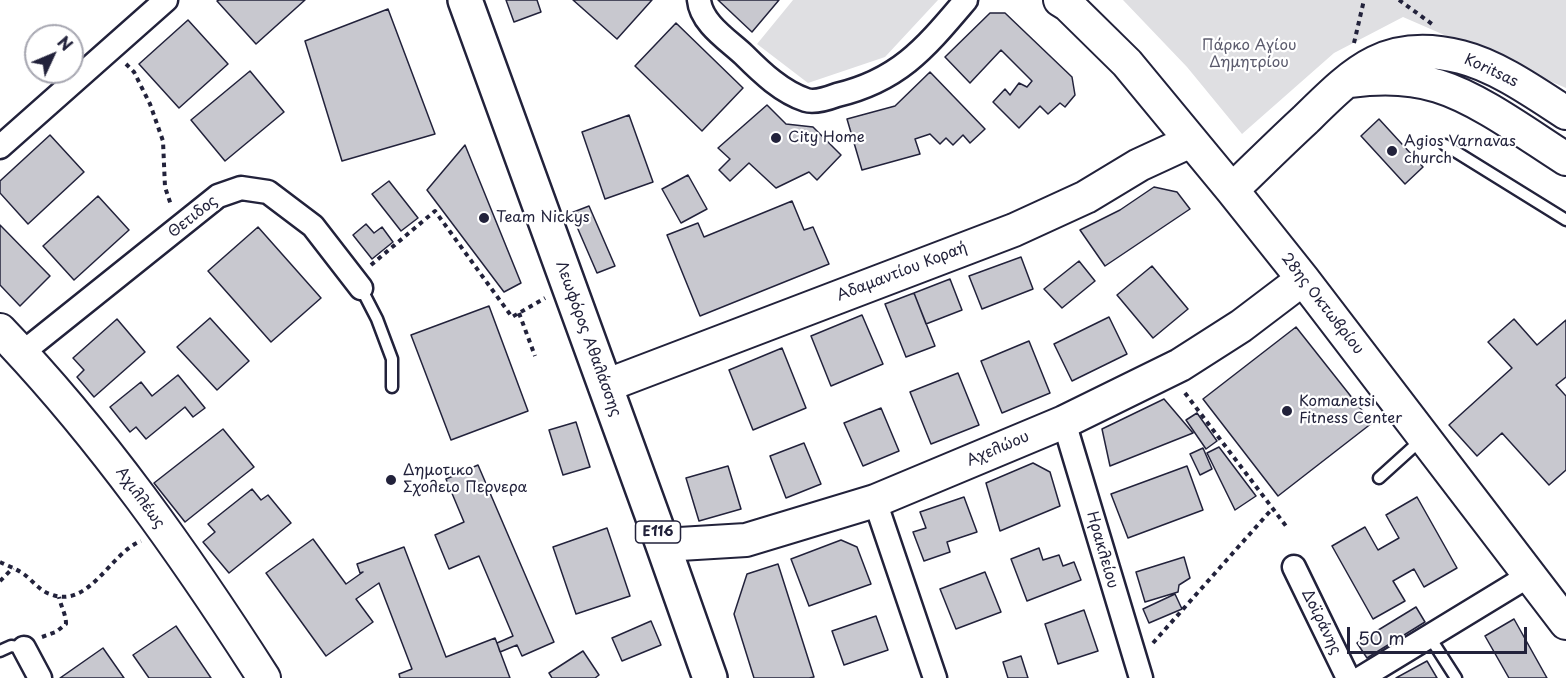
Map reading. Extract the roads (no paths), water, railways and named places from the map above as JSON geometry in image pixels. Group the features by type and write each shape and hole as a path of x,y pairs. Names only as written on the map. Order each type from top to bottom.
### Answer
{"main road":[{"name":"Λεωφόρος Αθαλάσσης","path":"465,0 710,678"}],"street":[{"path":"0,147 166,0"},
{"path":"699,0 700,8 708,22 766,76 789,92 809,101 856,91 898,70 923,49 966,0"},
{"name":"28ης Οκτωβρίου","path":"1060,0 1082,18 1127,63 1232,190 1303,279 1566,623"},
{"name":"Koritsas","path":"1232,190 1344,82 1368,65 1391,55 1436,52 1462,57 1488,68 1566,112"},
{"path":"1344,82 1379,78 1409,80 1438,86 1489,111 1566,159"},
{"name":"Αδαμαντίου Κοραή","path":"605,386 1014,230 1086,197 1139,165 1191,141"},
{"name":"Θετιδος","path":"22,353 218,196 241,188 268,192 313,226 358,284"},
{"name":"Αχελώου","path":"663,545 746,540 875,501 1064,422 1168,370 1241,326 1303,279"},
{"name":"Αχιλλέως","path":"0,330 112,461 227,621 264,678"},
{"name":"Ηρακλείου","path":"1064,422 1138,670"},
{"path":"875,501 935,678"},
{"name":"Δοϊράνης","path":"1294,567 1348,678"},
{"path":"1361,678 1530,575"},
{"path":"24,648 40,678"}],"lane":[{"path":"1445,145 1566,220"},
{"path":"358,284 377,320 392,359 392,387"},
{"path":"1379,478 1424,438"},
{"path":"1429,636 1456,678"},
{"path":"0,651 11,646 24,648"}],"place":[{"name":"City Home","path":"776,138"},
{"name":"Agios Varnavas church","path":"1392,151"},
{"name":"Team Nickys","path":"484,218"},
{"name":"Komanetsi Fitness Center","path":"1287,411"},
{"name":"Δημοτικο Σχολειο Περνερα","path":"391,480"}],"park label":[{"name":"Πάρκο Αγίου Δημητρίου","path":"1249,54"}]}
